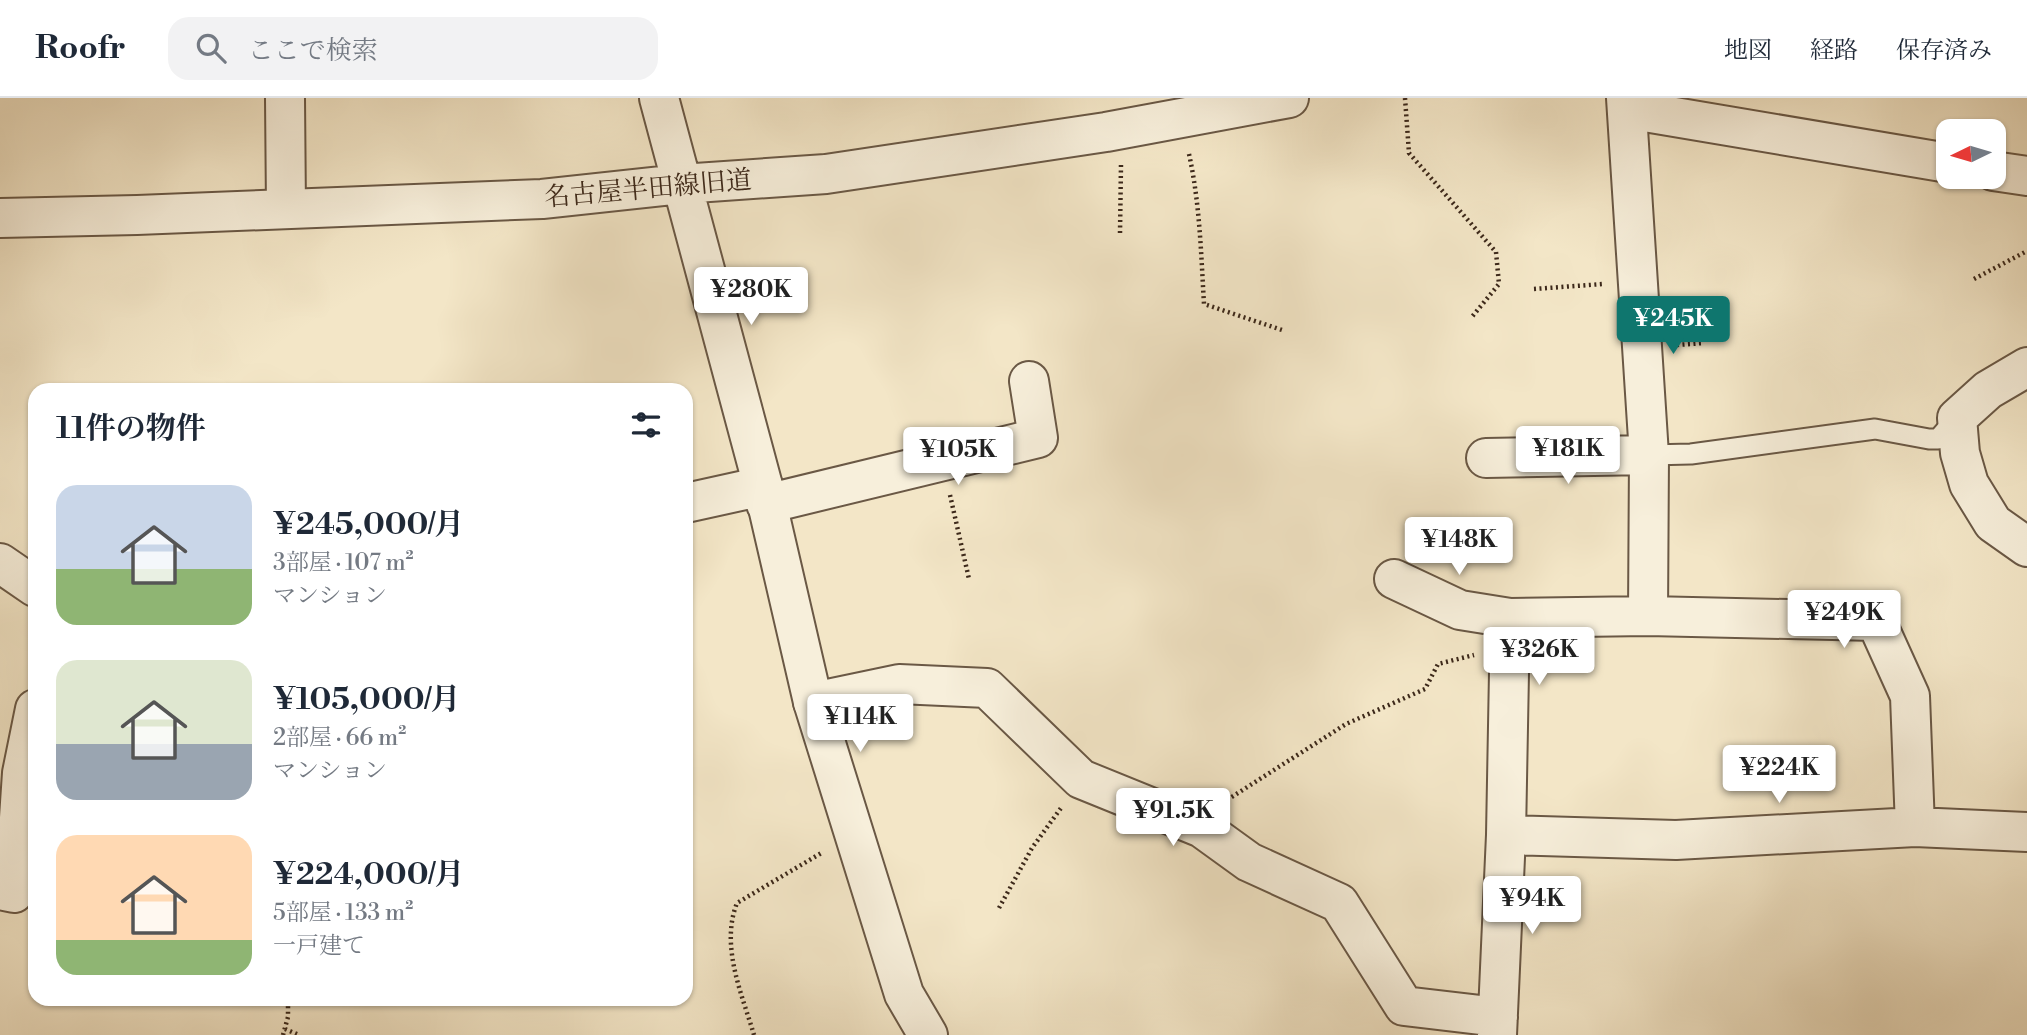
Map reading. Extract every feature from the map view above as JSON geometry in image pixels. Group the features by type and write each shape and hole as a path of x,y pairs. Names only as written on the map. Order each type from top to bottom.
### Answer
{"street":[{"path":"285,98 286,209"},
{"path":"659,98 765,495 813,702 904,995 928,1035"},
{"name":"名古屋半田線旧道","path":"0,218 542,199 681,184 826,174 1123,129 1289,98"},
{"path":"1648,616 1649,455 1626,103 1936,161"},
{"path":"2006,173 2027,176"},
{"path":"2027,367 1988,390 1957,418 1960,453 1969,484 1993,523 2027,547"},
{"path":"693,502 765,495 942,461 1038,438 1029,381"},
{"path":"1486,458 1649,455"},
{"path":"0,563 28,582"},
{"path":"1394,579 1460,610 1510,618 1648,616 1876,621 1910,696 1915,827"},
{"path":"813,702 899,684 987,688 1082,779 1202,828 1250,862 1339,903 1404,1006 1498,1026 1506,835 1510,618"},
{"path":"16,894 22,773 28,743"},
{"path":"1506,835 1676,840 1915,827 2027,832"}],"lane":[{"path":"1649,455 1691,454 1875,429 1928,439 1938,439 1945,431 1958,431"}],"path":[{"path":"1405,98 1409,153 1496,252 1499,285 1471,318"},
{"path":"1181,118 1194,178 1200,224 1203,304 1282,330"},
{"path":"1119,233 1123,129"},
{"path":"1974,279 2027,251"},
{"path":"1534,289 1638,281"},
{"path":"942,461 970,579"},
{"path":"1202,828 1209,812 1346,724 1425,689 1438,664 1485,652"},
{"path":"999,908 1032,848 1082,779"},
{"path":"754,1035 733,962 731,937 737,903 825,851"},
{"path":"288,1006 284,1032 299,1035"}]}
